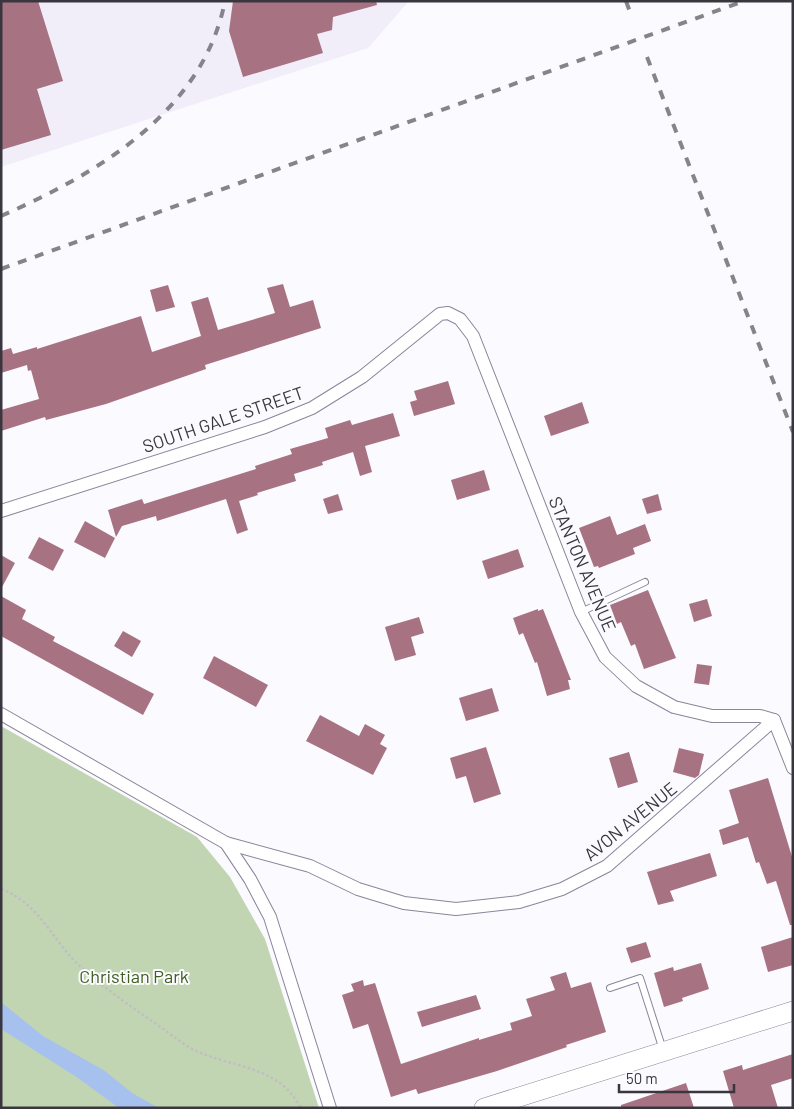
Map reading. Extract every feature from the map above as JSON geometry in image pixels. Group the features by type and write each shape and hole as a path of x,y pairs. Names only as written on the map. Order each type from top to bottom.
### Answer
{"main road":[{"path":"484,1108 793,1011"}],"street":[{"name":"SOUTH GALE STREET","path":"1,511 289,418 327,400 362,377 440,314 448,313 460,319"},
{"name":"STANTON AVENUE","path":"460,319 473,336 580,612 605,658 631,682 655,699 701,715 722,718 760,716 774,720"},
{"path":"1,714 226,843 258,891 270,917 330,1108"},
{"path":"774,720 793,768"},
{"name":"AVON AVENUE","path":"226,843 310,866 358,889 404,903 463,909 519,902 562,889 607,866 774,720"}],"lane":[{"path":"580,612 645,582"},
{"path":"610,988 640,978 664,1051"}],"path":[{"path":"1,888 30,904 66,952 96,981 193,1050 273,1079 288,1090 301,1108"}],"shaded area":[{"path":"1,1 409,1 368,48 1,167"}],"green space":[{"name":"Christian Park","path":"1,726 197,837 230,877 265,939 319,1108 1,1108"}],"water":[{"path":"1,1002 43,1036 105,1071 132,1093 159,1108 119,1108 78,1078 1,1029"}],"building":[{"path":"1,1 38,1 63,81 37,89 51,135 1,150"},
{"path":"233,1 376,1 377,5 333,17 332,30 317,34 323,53 243,77 229,31"},
{"path":"283,284 290,307 313,300 321,328 205,365 206,369 106,404 46,420 45,417 1,431 1,410 39,399 31,370 28,371 27,365 1,373 1,351 11,348 13,354 37,347 37,349 141,316 152,352 201,336 191,302 208,297 218,330 275,313 267,288"},
{"path":"168,285 175,307 156,312 150,290"},
{"path":"448,381 455,404 414,416 410,402 417,400 414,391"},
{"path":"582,402 589,423 551,436 544,416"},
{"path":"393,413 400,436 365,446 372,472 360,476 353,452 322,462 323,465 294,474 296,481 257,493 258,495 239,501 248,530 237,534 226,499 157,521 156,516 122,526 116,537 108,510 142,499 144,504 256,469 255,466 292,454 290,449 328,438 325,428 350,420 352,425"},
{"path":"484,470 490,490 457,500 451,480"},
{"path":"338,494 343,510 328,514 323,499"},
{"path":"658,494 662,510 647,514 642,499"},
{"path":"610,516 617,535 645,524 651,541 633,548 635,554 599,568 598,566 594,567 579,528"},
{"path":"85,521 115,538 105,558 74,542"},
{"path":"39,537 64,550 53,571 28,558"},
{"path":"518,549 524,567 488,579 482,561"},
{"path":"1,555 15,563 1,589"},
{"path":"648,590 676,658 644,669 635,644 631,646 621,622 617,624 610,605"},
{"path":"1,596 26,610 22,619 55,637 53,641 154,694 143,715 1,636"},
{"path":"707,599 712,616 694,622 689,604"},
{"path":"538,609 538,611 543,609 571,680 568,680 570,689 547,696 537,662 535,663 523,633 519,635 513,618"},
{"path":"419,617 424,633 411,637 416,655 395,661 385,627"},
{"path":"123,631 141,641 132,657 114,646"},
{"path":"214,656 268,685 256,707 203,678"},
{"path":"697,664 712,666 709,685 694,683"},
{"path":"492,688 499,711 466,721 459,698"},
{"path":"320,715 359,736 365,724 385,735 380,744 387,748 373,775 306,741"},
{"path":"486,747 501,794 474,803 466,776 456,779 450,758"},
{"path":"679,748 704,754 699,775 695,778 673,772"},
{"path":"629,752 638,782 618,788 609,758"},
{"path":"768,778 793,860 793,925 790,925 776,881 767,884 759,862 756,863 748,837 723,845 719,830 739,823 729,790"},
{"path":"710,853 717,876 670,891 674,901 658,905 647,872"},
{"path":"793,937 793,965 768,972 761,947"},
{"path":"646,942 651,957 631,963 626,948"},
{"path":"701,963 709,989 682,998 683,1001 664,1007 654,973 673,967 674,971"},
{"path":"566,972 571,988 591,982 606,1032 497,1071 418,1094 416,1089 391,1097 368,1024 353,1029 342,995 354,991 351,984 363,980 364,986 375,983 401,1064 479,1038 479,1040 512,1030 510,1023 532,1016 526,999 555,990 550,977"},
{"path":"476,995 481,1009 422,1027 417,1012"},
{"path":"793,1054 793,1078 771,1085 778,1108 734,1108 723,1071 742,1065 743,1070"},
{"path":"686,1083 694,1108 621,1108 621,1105"}],"railway":[{"path":"1,216 73,180 108,159 141,134 170,107 194,76 213,40 225,1"},
{"path":"626,1 630,12"},
{"path":"1,269 744,1"},
{"path":"647,57 793,432"}]}
